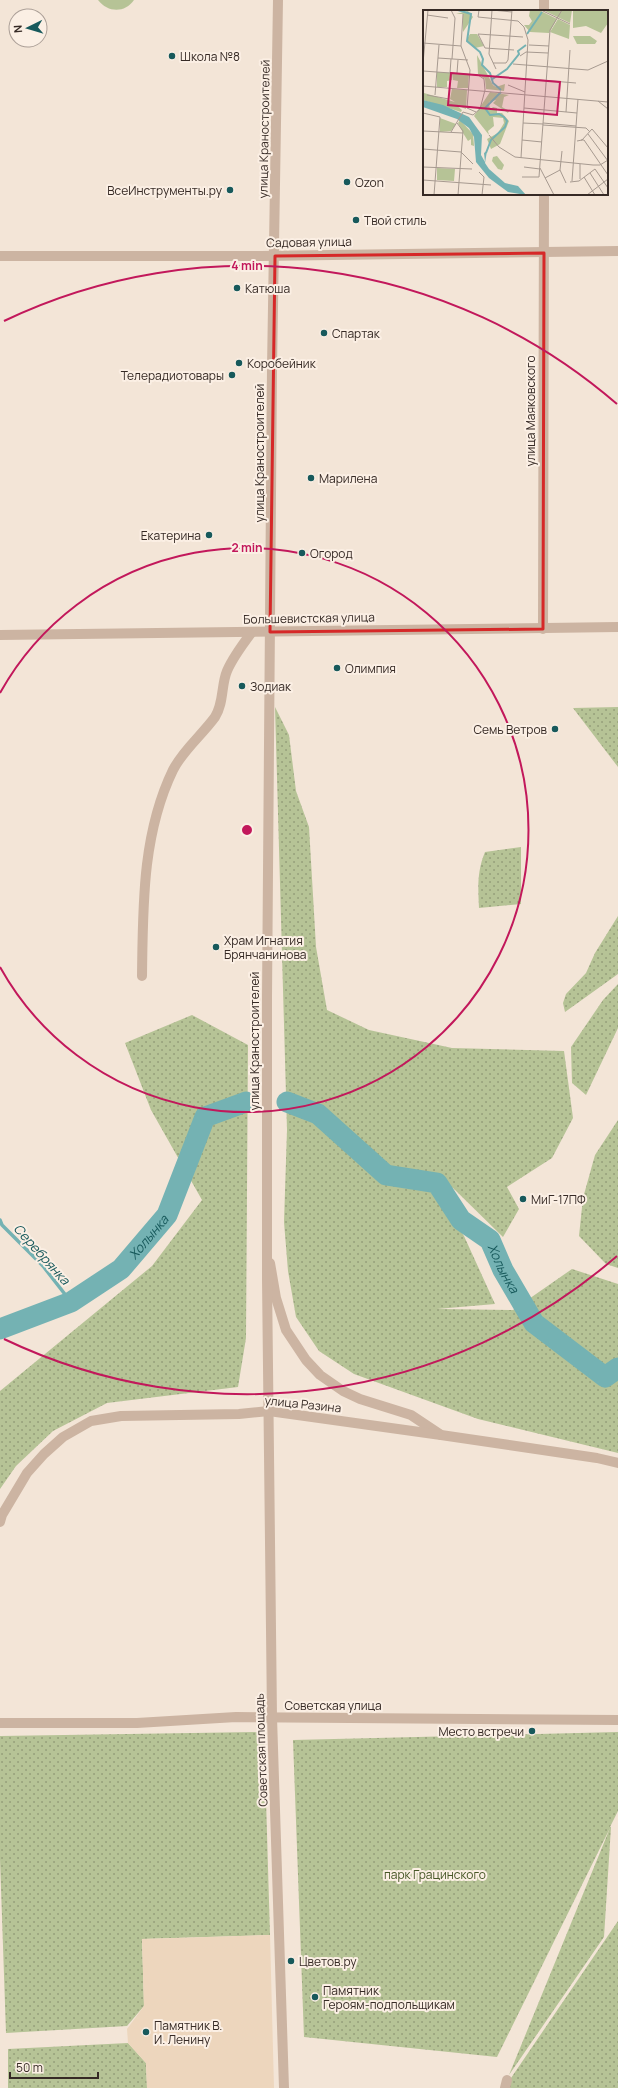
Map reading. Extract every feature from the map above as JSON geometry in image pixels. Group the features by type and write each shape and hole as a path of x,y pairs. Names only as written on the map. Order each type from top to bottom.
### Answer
{"street":[{"name":"улица Краностроителей","path":"269,1410 267,997 278,0"},
{"name":"улица Маяковского","path":"543,628 544,195"},
{"name":"Садовая улица","path":"0,256 275,256 618,251"},
{"name":"Большевистская улица","path":"0,635 618,627"},
{"path":"142,976 143,901 146,863 162,798 174,768 215,716 223,697 227,672 252,632"},
{"path":"268,1253 276,1298 286,1330 306,1360 320,1375 343,1391 360,1399 410,1415 441,1435"},
{"name":"улица Разина","path":"1,1519 27,1473 44,1454 63,1437 91,1421 121,1416 239,1414 269,1410 597,1458 618,1463"},
{"name":"Советская площадь","path":"269,1410 272,1717 284,2088"},
{"name":"Советская улица","path":"0,1724 137,1723 236,1717 618,1720"}],"highlighted area":[{"path":"544,253 543,629 270,632 275,256"}],"green space":[{"path":"98,0 134,0 126,7 116,10 107,7"},
{"path":"275,707 289,735 296,791 309,827 316,947 327,1010 369,1030 452,1048 564,1051 573,1118 552,1158 507,1187 519,1209 503,1237 453,1188 407,1169 376,1177 432,1187 464,1236 495,1304 437,1309 513,1310 572,1269 618,1284 618,1453 478,1419 354,1374 319,1351 296,1317 288,1271 284,1222 287,1130"},
{"path":"618,707 618,767 573,708"},
{"path":"521,847 521,904 479,908 479,873 485,852"},
{"path":"618,916 618,974 565,1012 563,1003 566,994 586,973 595,953"},
{"path":"618,984 618,1028 586,1095 572,1083 571,1047 603,1000"},
{"path":"192,1015 248,1045 246,1338 238,1387 107,1403 53,1431 16,1466 0,1489 0,1391 152,1266 202,1200 151,1110 125,1043"},
{"path":"618,1120 618,1268 606,1264 579,1236 583,1198 595,1155"},
{"path":"264,1732 270,1935 142,1939 144,2006 127,2026 6,2033 0,1859 0,1736"},
{"name":"парк Грацинского","path":"618,1732 618,1811 610,1827 611,1827 604,1937 509,2075 610,1828 497,2057 304,2037 293,1740"},
{"path":"618,1921 618,2088 509,2088 511,2078"},
{"path":"128,2043 146,2063 147,2088 8,2088 8,2049"}],"shaded area":[{"path":"270,1935 274,2088 147,2088 146,2063 128,2043 127,2029 144,2006 142,1939"}],"waterway":[{"name":"Холынка","path":"0,1329 71,1302 121,1269 167,1215 205,1117 246,1102"},
{"name":"Холынка","path":"287,1102 318,1114 386,1175 437,1183 461,1220 490,1240 503,1270 534,1323 605,1377 618,1368"},
{"name":"Серебрянка","path":"0,1220 2,1225 43,1266 71,1302"}],"place":[{"name":"Школа №8","path":"172,56"},
{"name":"Ozon","path":"347,182"},
{"name":"ВсеИнструменты.ру","path":"230,190"},
{"name":"Твой стиль","path":"356,220"},
{"name":"Катюша","path":"237,288"},
{"name":"Спартак","path":"324,333"},
{"name":"Коробейник","path":"239,363"},
{"name":"Телерадиотовары","path":"232,375"},
{"name":"Марилена","path":"311,478"},
{"name":"Екатерина","path":"209,535"},
{"name":"Огород","path":"302,553"},
{"name":"Олимпия","path":"337,668"},
{"name":"Зодиак","path":"242,686"},
{"name":"Семь Ветров","path":"555,729"},
{"name":"Храм Игнатия Брянчанинова","path":"216,947"},
{"name":"МиГ-17ПФ","path":"523,1199"},
{"name":"Место встречи","path":"532,1731"},
{"name":"Цветов.ру","path":"291,1961"},
{"name":"Памятник Героям-подпольщикам","path":"315,1997"},
{"name":"Памятник В. И. Ленину","path":"146,2032"}]}
